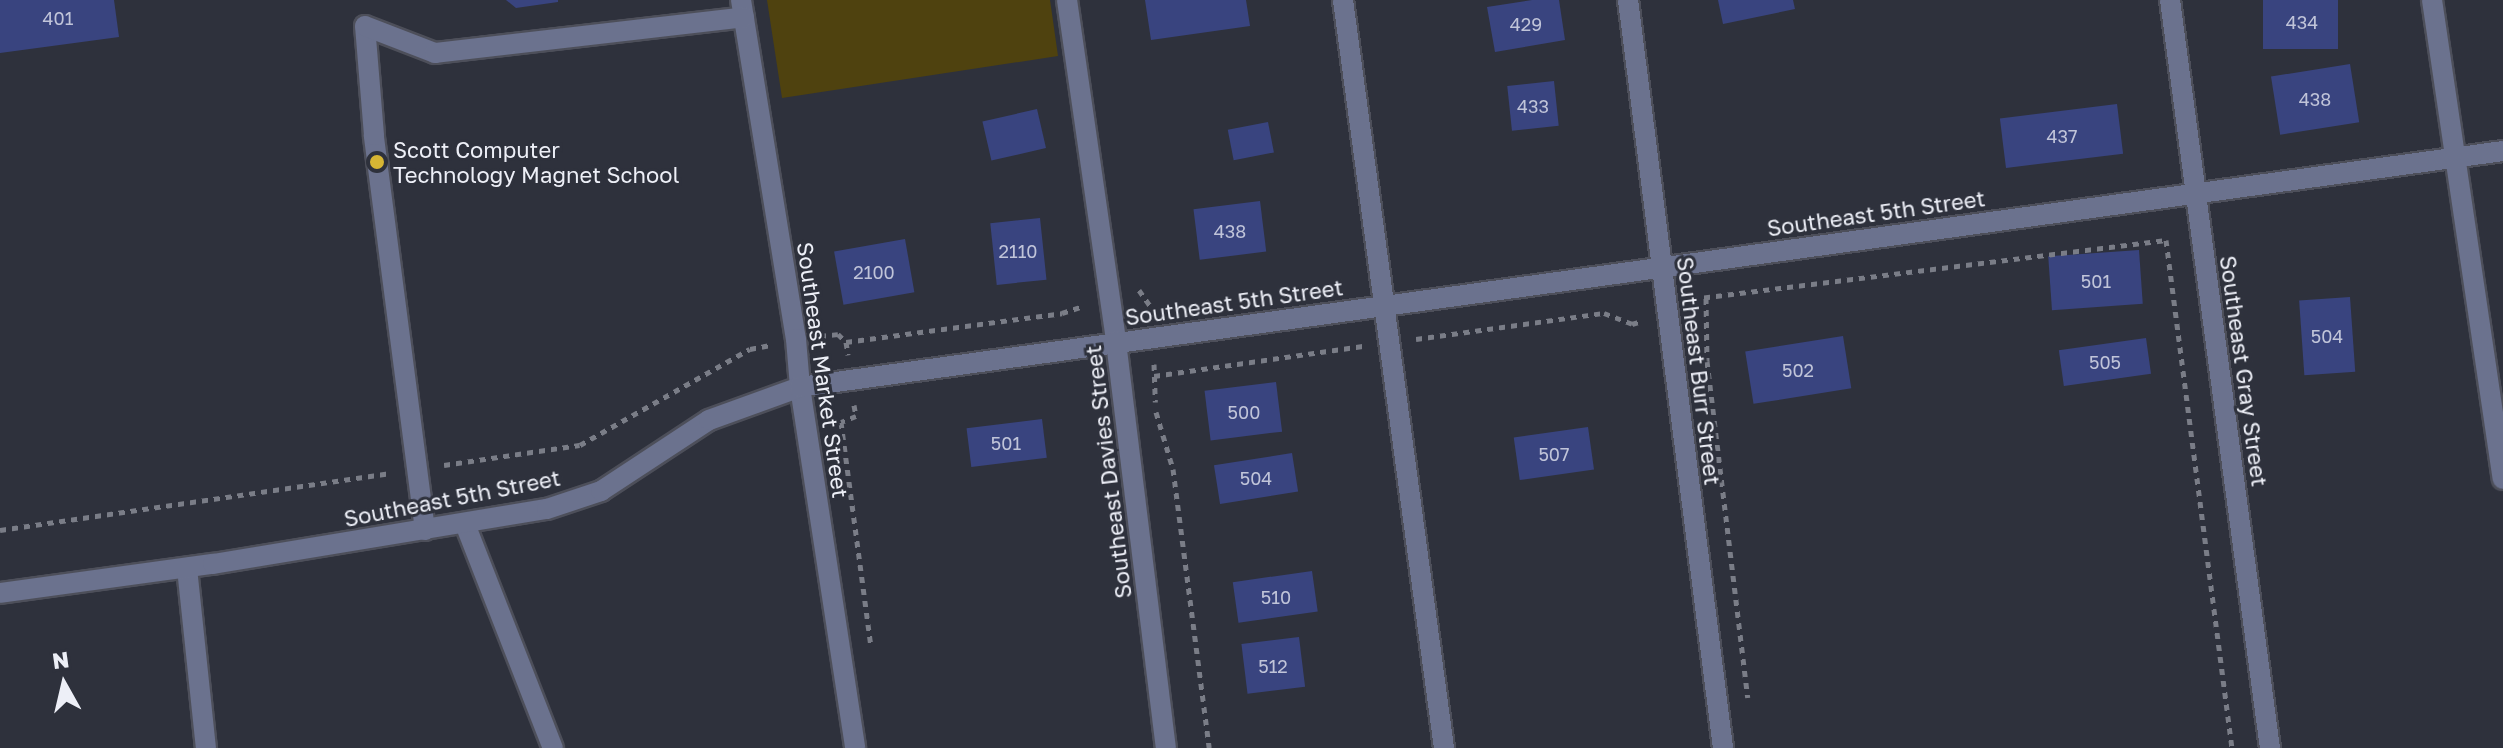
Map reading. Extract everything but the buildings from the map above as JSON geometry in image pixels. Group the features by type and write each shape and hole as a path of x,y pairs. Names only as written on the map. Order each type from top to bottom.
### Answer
{"street":[{"name":"Southeast Davies Street","path":"1067,0 1116,342 1166,748"},
{"path":"1343,0 1444,748"},
{"name":"Southeast Burr Street","path":"1628,0 1723,748"},
{"name":"Southeast Gray Street","path":"2170,0 2270,748"},
{"path":"2432,0 2503,479"},
{"path":"425,530 374,135 365,26 435,53 742,9"},
{"name":"Southeast Market Street","path":"742,9 796,339 800,387 855,748"},
{"name":"Southeast 5th Street","path":"0,593 187,568 547,509 601,491 709,420 800,387 2503,151"},
{"path":"465,524 553,748"},
{"path":"187,568 206,748"}],"path":[{"path":"1690,299 2166,240 2179,241"},
{"path":"2166,240 2232,748"},
{"path":"1138,279 1140,295 1153,306 1155,410 1173,469 1209,748"},
{"path":"846,342 1062,313 1110,297 1140,295"},
{"path":"1706,298 1707,361 1749,702"}],"shaded area":[{"path":"767,0 1050,0 1058,56 782,98"}],"place":[{"name":"Scott Computer Technology Magnet School","path":"377,162"}]}
